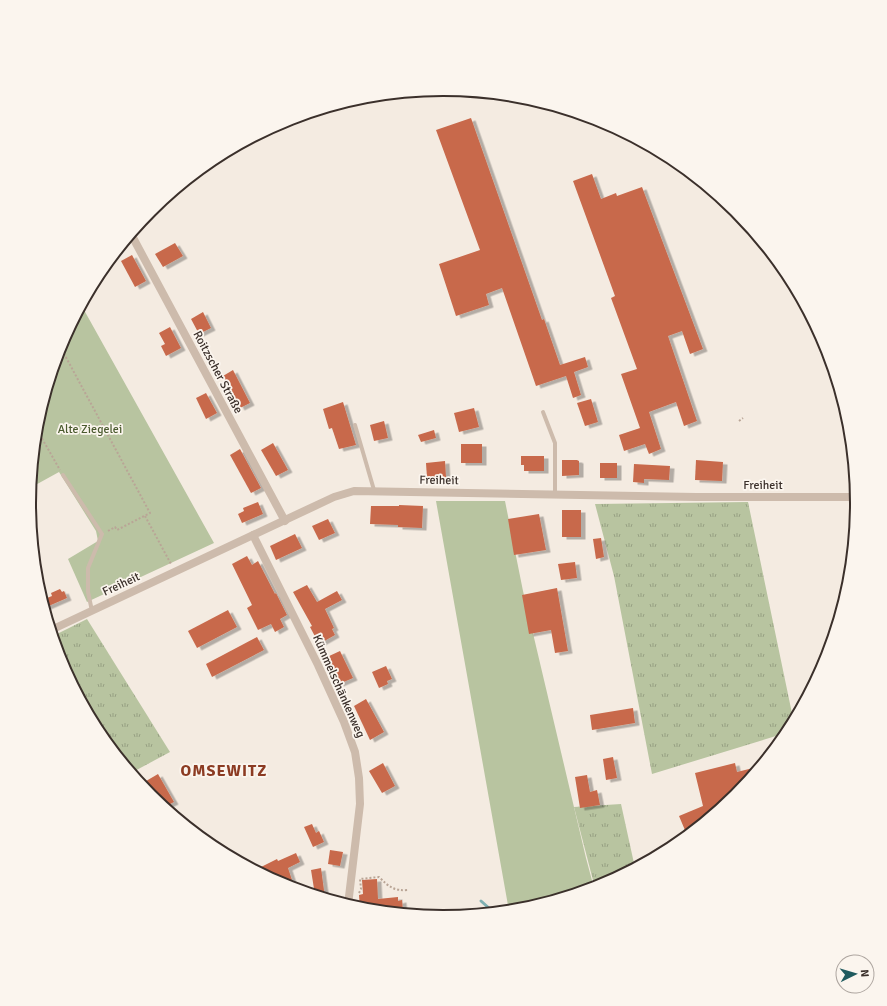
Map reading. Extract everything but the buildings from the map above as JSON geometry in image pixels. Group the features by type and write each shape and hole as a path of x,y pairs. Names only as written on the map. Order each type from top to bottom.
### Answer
{"street":[{"name":"Roitzscher Straße","path":"133,238 285,521"},
{"name":"Freiheit","path":"56,628 346,492 374,490 696,497 851,497"},
{"name":"Kümmelschänkenweg","path":"253,535 318,665 344,722 355,752 359,778 360,804 348,899"}],"lane":[{"path":"543,412 555,443 555,494"},
{"path":"355,425 374,490"},
{"path":"63,475 102,534 88,568 88,592 92,611"}],"path":[{"path":"64,354 150,513 117,530 115,527 102,534"},
{"path":"738,421 743,418"},
{"path":"41,437 63,475"},
{"path":"145,516 175,572"},
{"path":"352,900 357,898 361,889 360,879 379,877 388,887 400,891 408,890"}],"green space":[{"name":"Alte Ziegelei","path":"85,311 214,543 87,602 68,559 98,541 96,531 59,472 37,484 39,450 50,398 67,347"},
{"path":"436,501 505,501 523,591 592,882 549,897 508,905"},
{"path":"748,502 792,713 778,736 652,774 614,576 595,504"},
{"path":"87,619 170,752 136,770 120,751 91,707 67,659 58,634"},
{"path":"621,804 634,863 593,881 574,807"}],"waterway":[{"path":"481,901 489,908"}],"district":[{"name":"OMSEWITZ","path":"224,770"}]}
